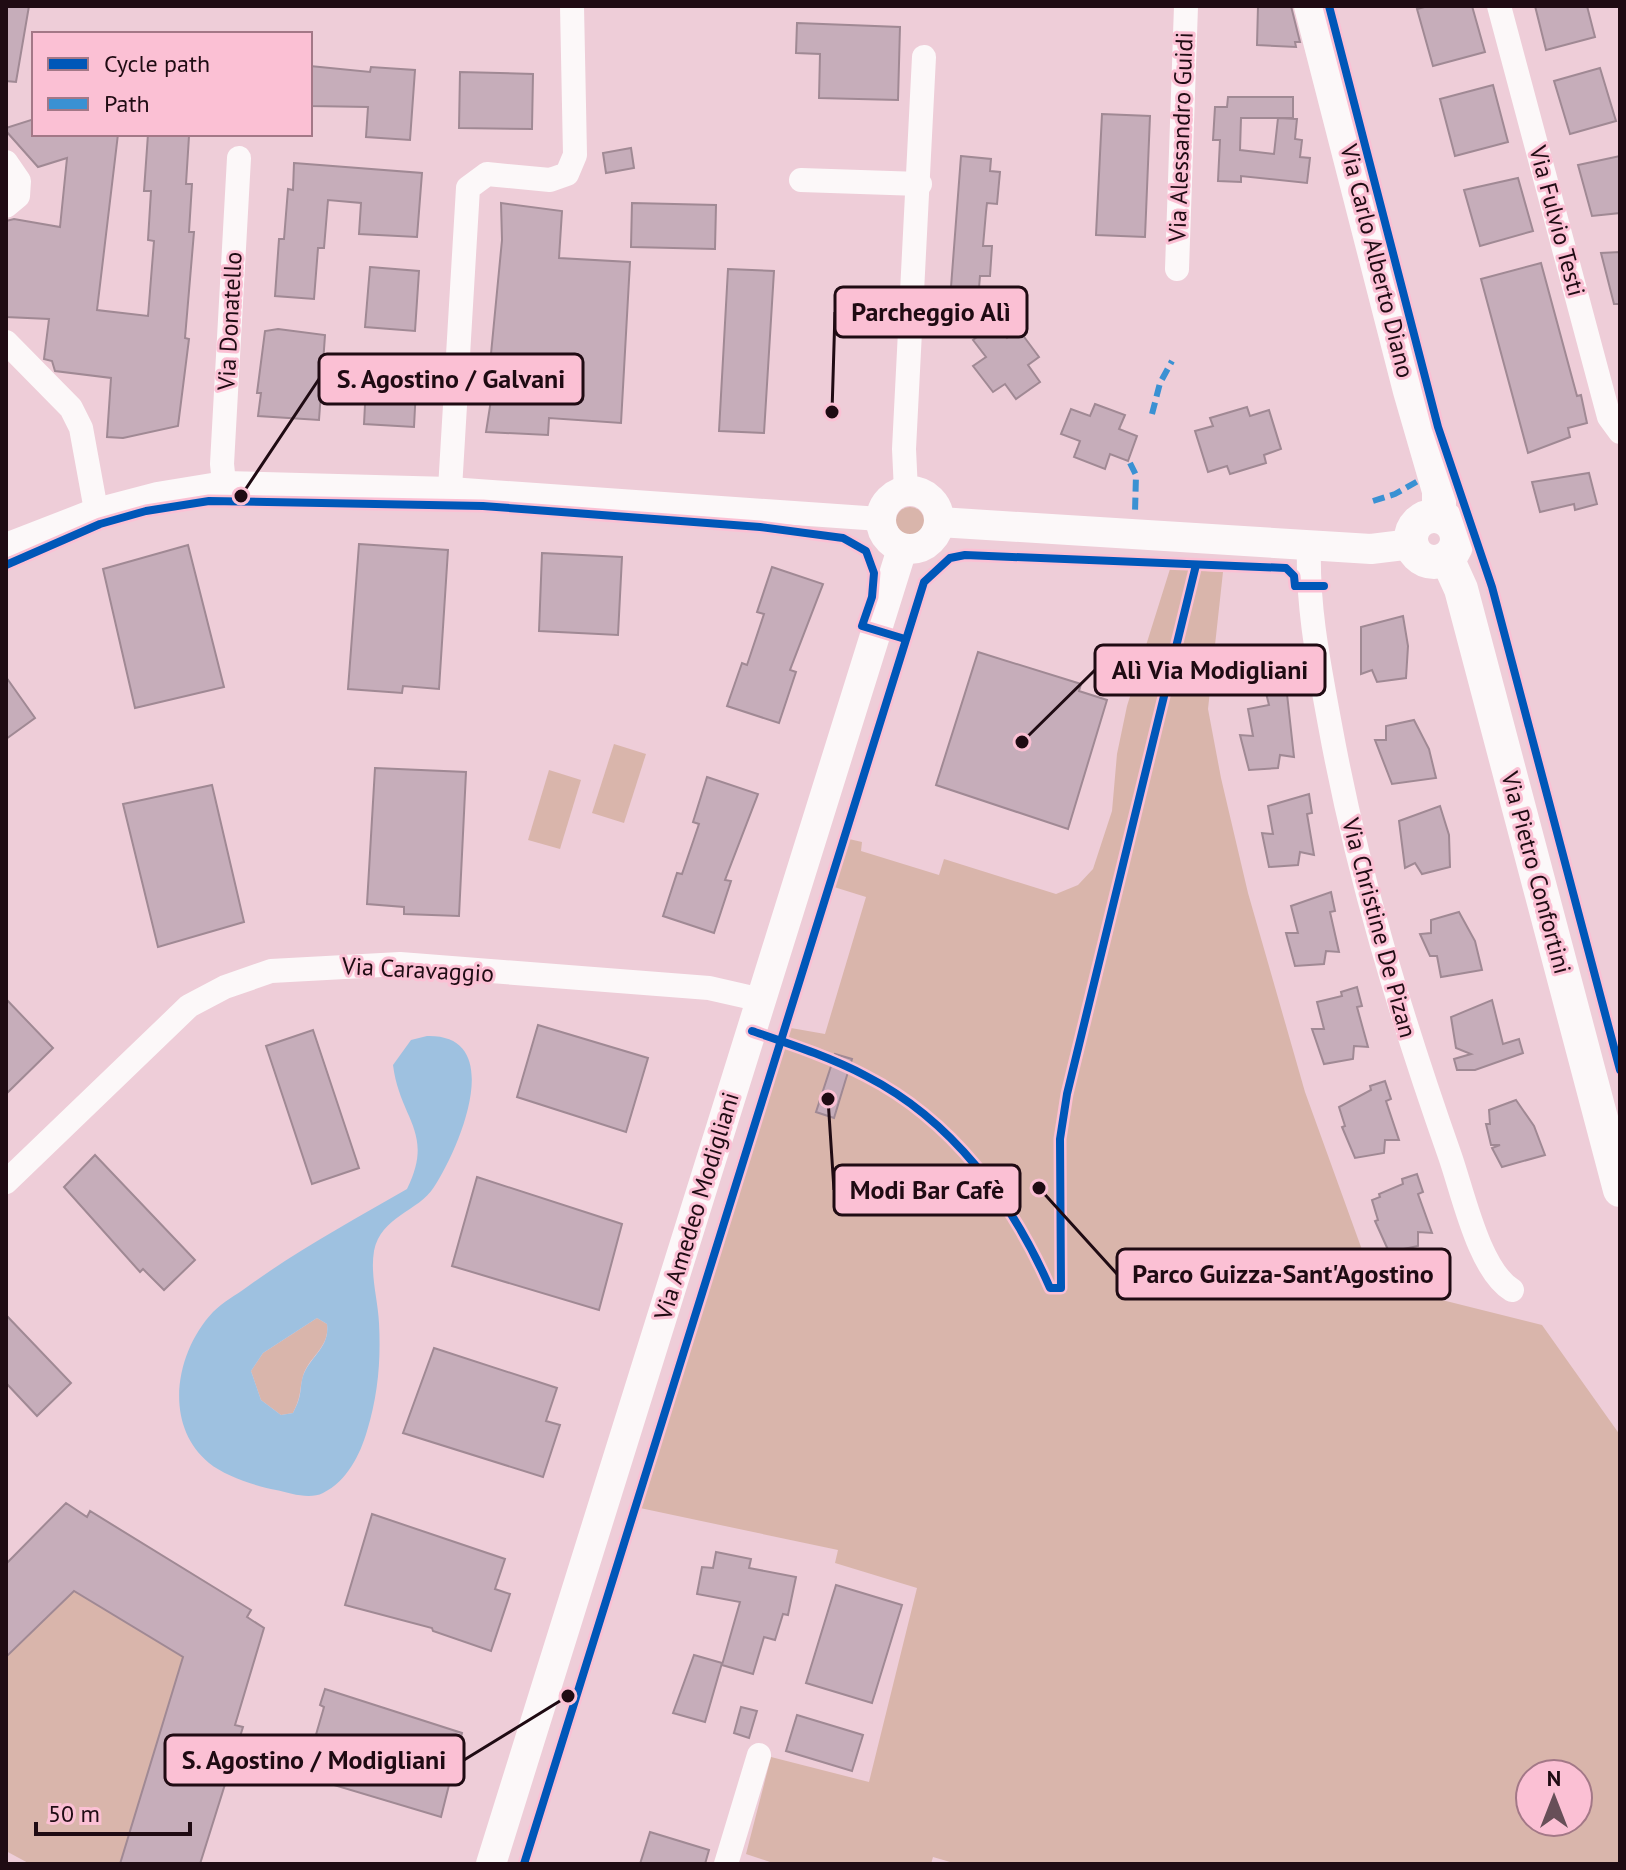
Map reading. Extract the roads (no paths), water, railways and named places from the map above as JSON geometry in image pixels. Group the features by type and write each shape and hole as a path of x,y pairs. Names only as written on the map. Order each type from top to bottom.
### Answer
{"main road":[{"name":"Via Carlo Alberto Diano","path":"1311,6 1410,391 1439,491 1439,516 1452,524 1457,538 1447,558"},
{"path":"1439,516 1418,523 1412,544 1426,560 1447,558"},
{"name":"Via Pietro Confortini","path":"1447,558 1464,597 1620,1190"}],"street":[{"path":"450,489 468,188 487,174 550,180 567,174 575,155 572,6"},
{"name":"Via Alessandro Guidi","path":"1177,269 1186,6"},
{"name":"Via Fulvio Testi","path":"1499,6 1609,417 1620,432"},
{"path":"906,491 904,449 920,184 924,57"},
{"name":"Via Donatello","path":"224,483 222,464 239,158"},
{"path":"6,162 19,181 18,196 6,206"},
{"path":"801,180 920,184"},
{"path":"6,342 71,408 81,428 96,510"},
{"path":"6,545 96,510 157,494 224,483 450,489 880,519"},
{"path":"906,491 917,492 933,503 939,522 927,544 902,549 886,537 880,519 891,498 906,491"},
{"path":"939,522 1094,529 1371,549 1412,544"},
{"name":"Via Christine De Pizan","path":"1309,545 1314,636 1344,800 1366,896 1403,1021 1478,1235 1495,1276 1512,1290"},
{"name":"Via Amedeo Modigliani","path":"491,1864 902,549"},
{"name":"Via Caravaggio","path":"6,1182 189,1006 225,987 271,971 400,964 709,988 762,1000"},
{"path":"726,1864 759,1755"}],"water":[{"path":"427,1036 452,1040 466,1054 472,1073 470,1097 455,1148 434,1187 384,1230 374,1251 379,1364 374,1404 364,1440 346,1474 318,1495 293,1494 241,1480 209,1463 194,1447 185,1428 180,1408 180,1388 190,1347 200,1328 225,1302 306,1248 407,1189 415,1170 417,1139 393,1065 411,1040","holes":["317,1318 327,1324 326,1339 306,1369 293,1413 281,1415 261,1400 251,1371 263,1353"]}],"place":[{"name":"Parcheggio Alì","path":"832,412"},
{"name":"S. Agostino / Galvani","path":"241,496"},
{"name":"Alì Via Modigliani","path":"1022,742"},
{"name":"Modi Bar Cafè","path":"828,1099"},
{"name":"Parco Guizza-Sant'Agostino","path":"1039,1188"},
{"name":"S. Agostino / Modigliani","path":"568,1696"}]}
